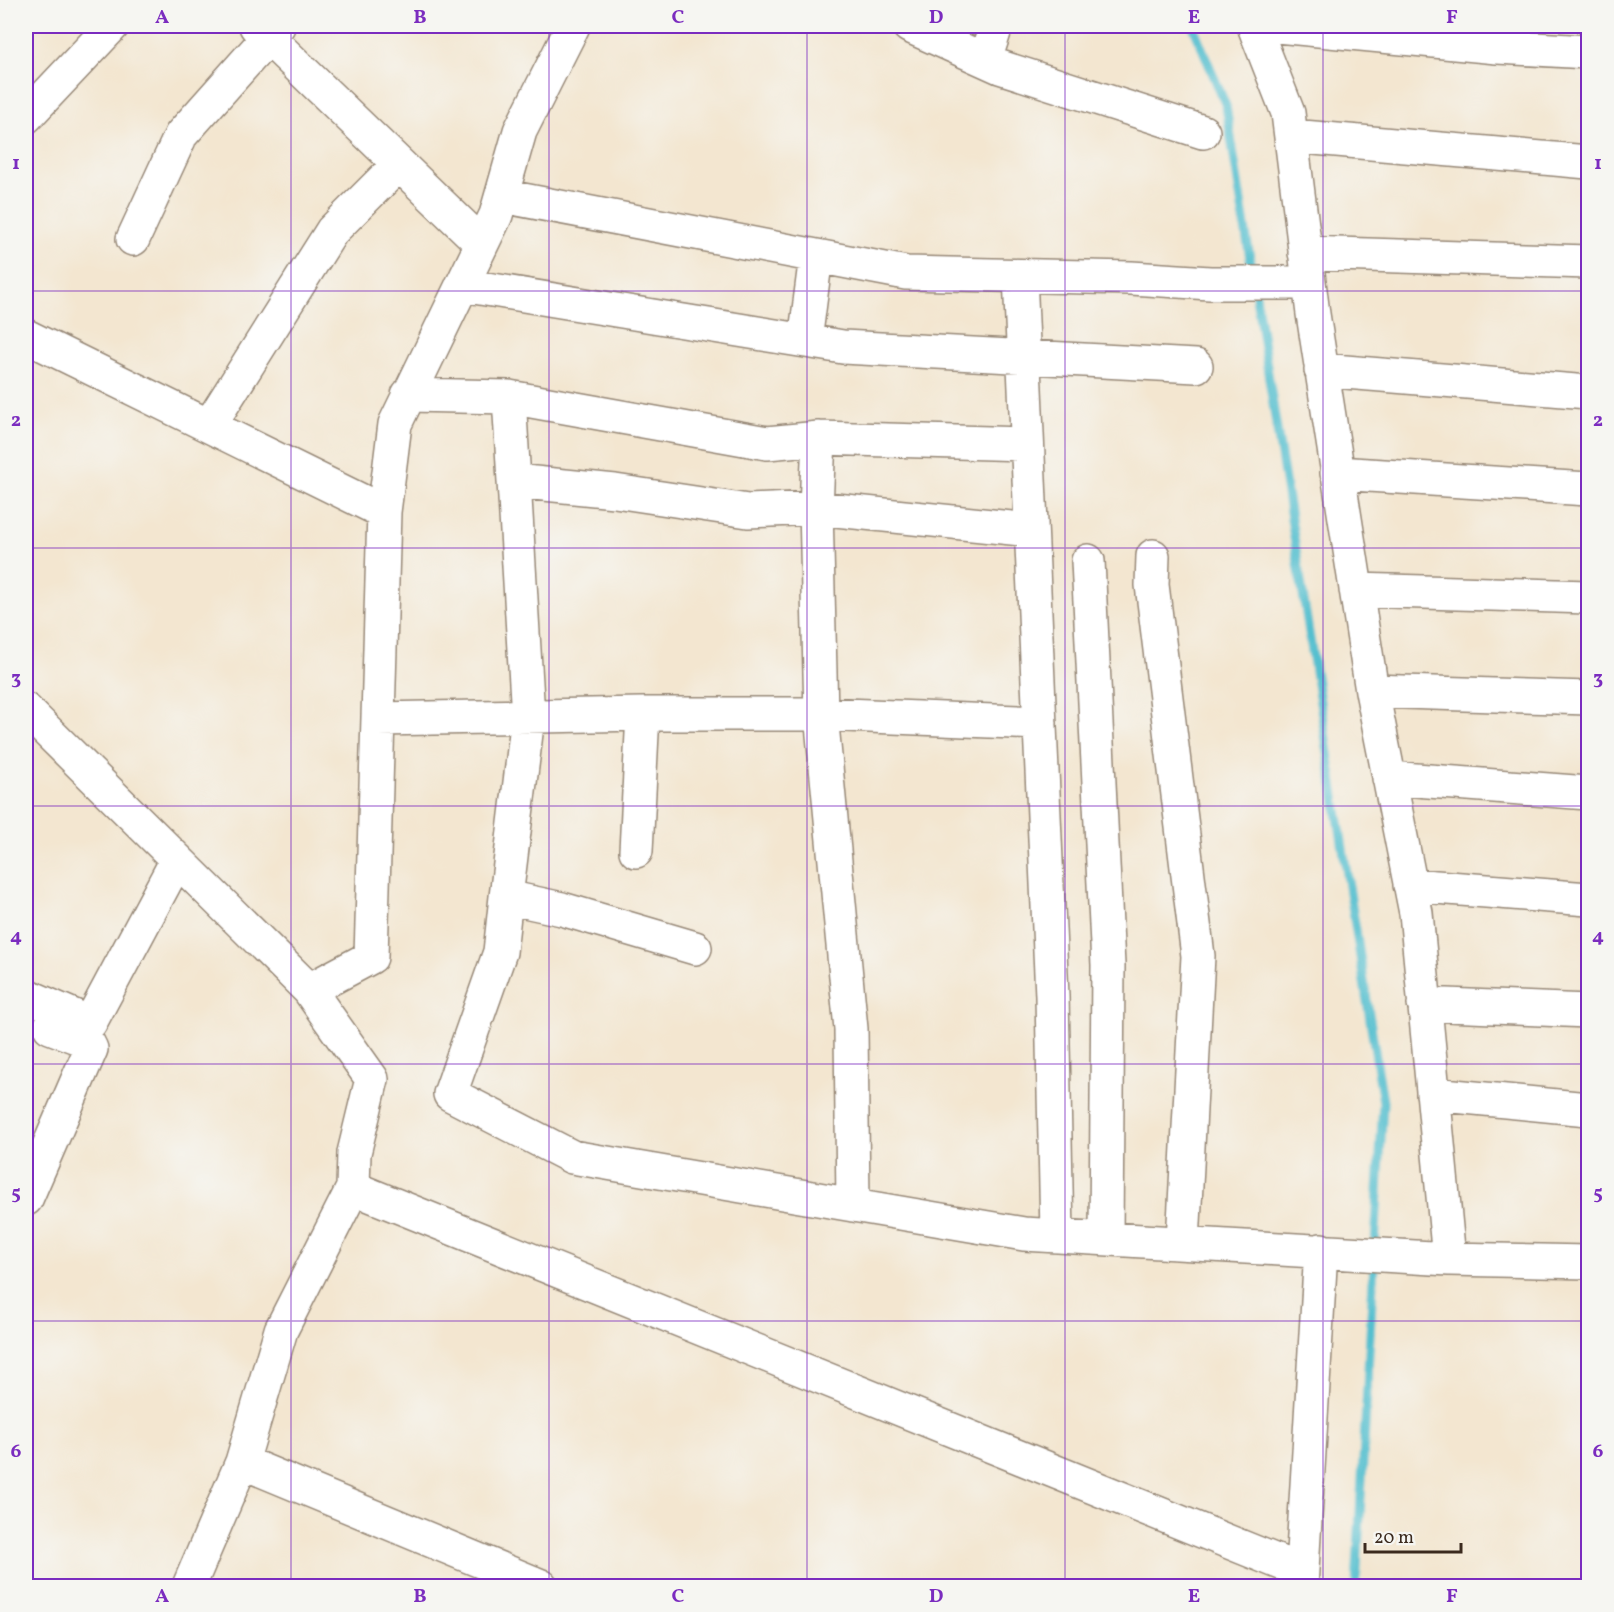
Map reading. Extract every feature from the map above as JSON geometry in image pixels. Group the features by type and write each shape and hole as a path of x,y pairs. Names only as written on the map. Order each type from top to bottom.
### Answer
{"street":[{"path":"26,117 112,26"},
{"path":"309,990 371,957 384,512 395,423 496,215 520,131 573,26"},
{"path":"909,26 1000,68 1203,132"},
{"path":"985,60 996,26"},
{"path":"1254,26 1288,113 1321,370 1372,691 1416,913 1449,1259"},
{"path":"1277,26 1497,47 1588,52"},
{"path":"133,239 181,135 267,29 399,164 482,244"},
{"path":"1291,136 1588,162"},
{"path":"209,426 332,231 399,164"},
{"path":"502,196 906,273 1210,283 1307,268 1588,262"},
{"path":"805,341 816,256"},
{"path":"1020,276 1052,996 1057,1235"},
{"path":"462,285 843,347 1197,366"},
{"path":"26,336 384,512"},
{"path":"1321,370 1588,392"},
{"path":"408,395 509,397 767,443 819,438 1027,444"},
{"path":"509,397 528,717 500,952 450,1094 572,1157 1024,1234 1449,1259 1588,1262"},
{"path":"819,438 816,508 821,714 851,1029 853,1204"},
{"path":"1337,472 1588,489"},
{"path":"514,481 615,491 748,512 816,508 1031,530"},
{"path":"1153,556 1152,585 1198,956 1183,1242"},
{"path":"1088,561 1108,965 1106,1238"},
{"path":"1356,590 1588,597"},
{"path":"1372,691 1588,698"},
{"path":"26,710 309,990 372,1079 354,1153 353,1188 281,1330 242,1462 189,1587"},
{"path":"378,719 643,714 821,714 1040,723"},
{"path":"636,851 643,714"},
{"path":"1389,778 1588,793"},
{"path":"26,995 90,1023 177,860"},
{"path":"1410,885 1588,899"},
{"path":"506,897 562,909 696,948"},
{"path":"1424,1004 1588,1011"},
{"path":"26,1018 87,1041 91,1049 26,1199"},
{"path":"1433,1094 1588,1109"},
{"path":"353,1188 1301,1579 1321,1250"},
{"path":"242,1462 541,1587"}],"waterway":[{"path":"1193,26 1226,106 1383,1102 1356,1586"}]}
